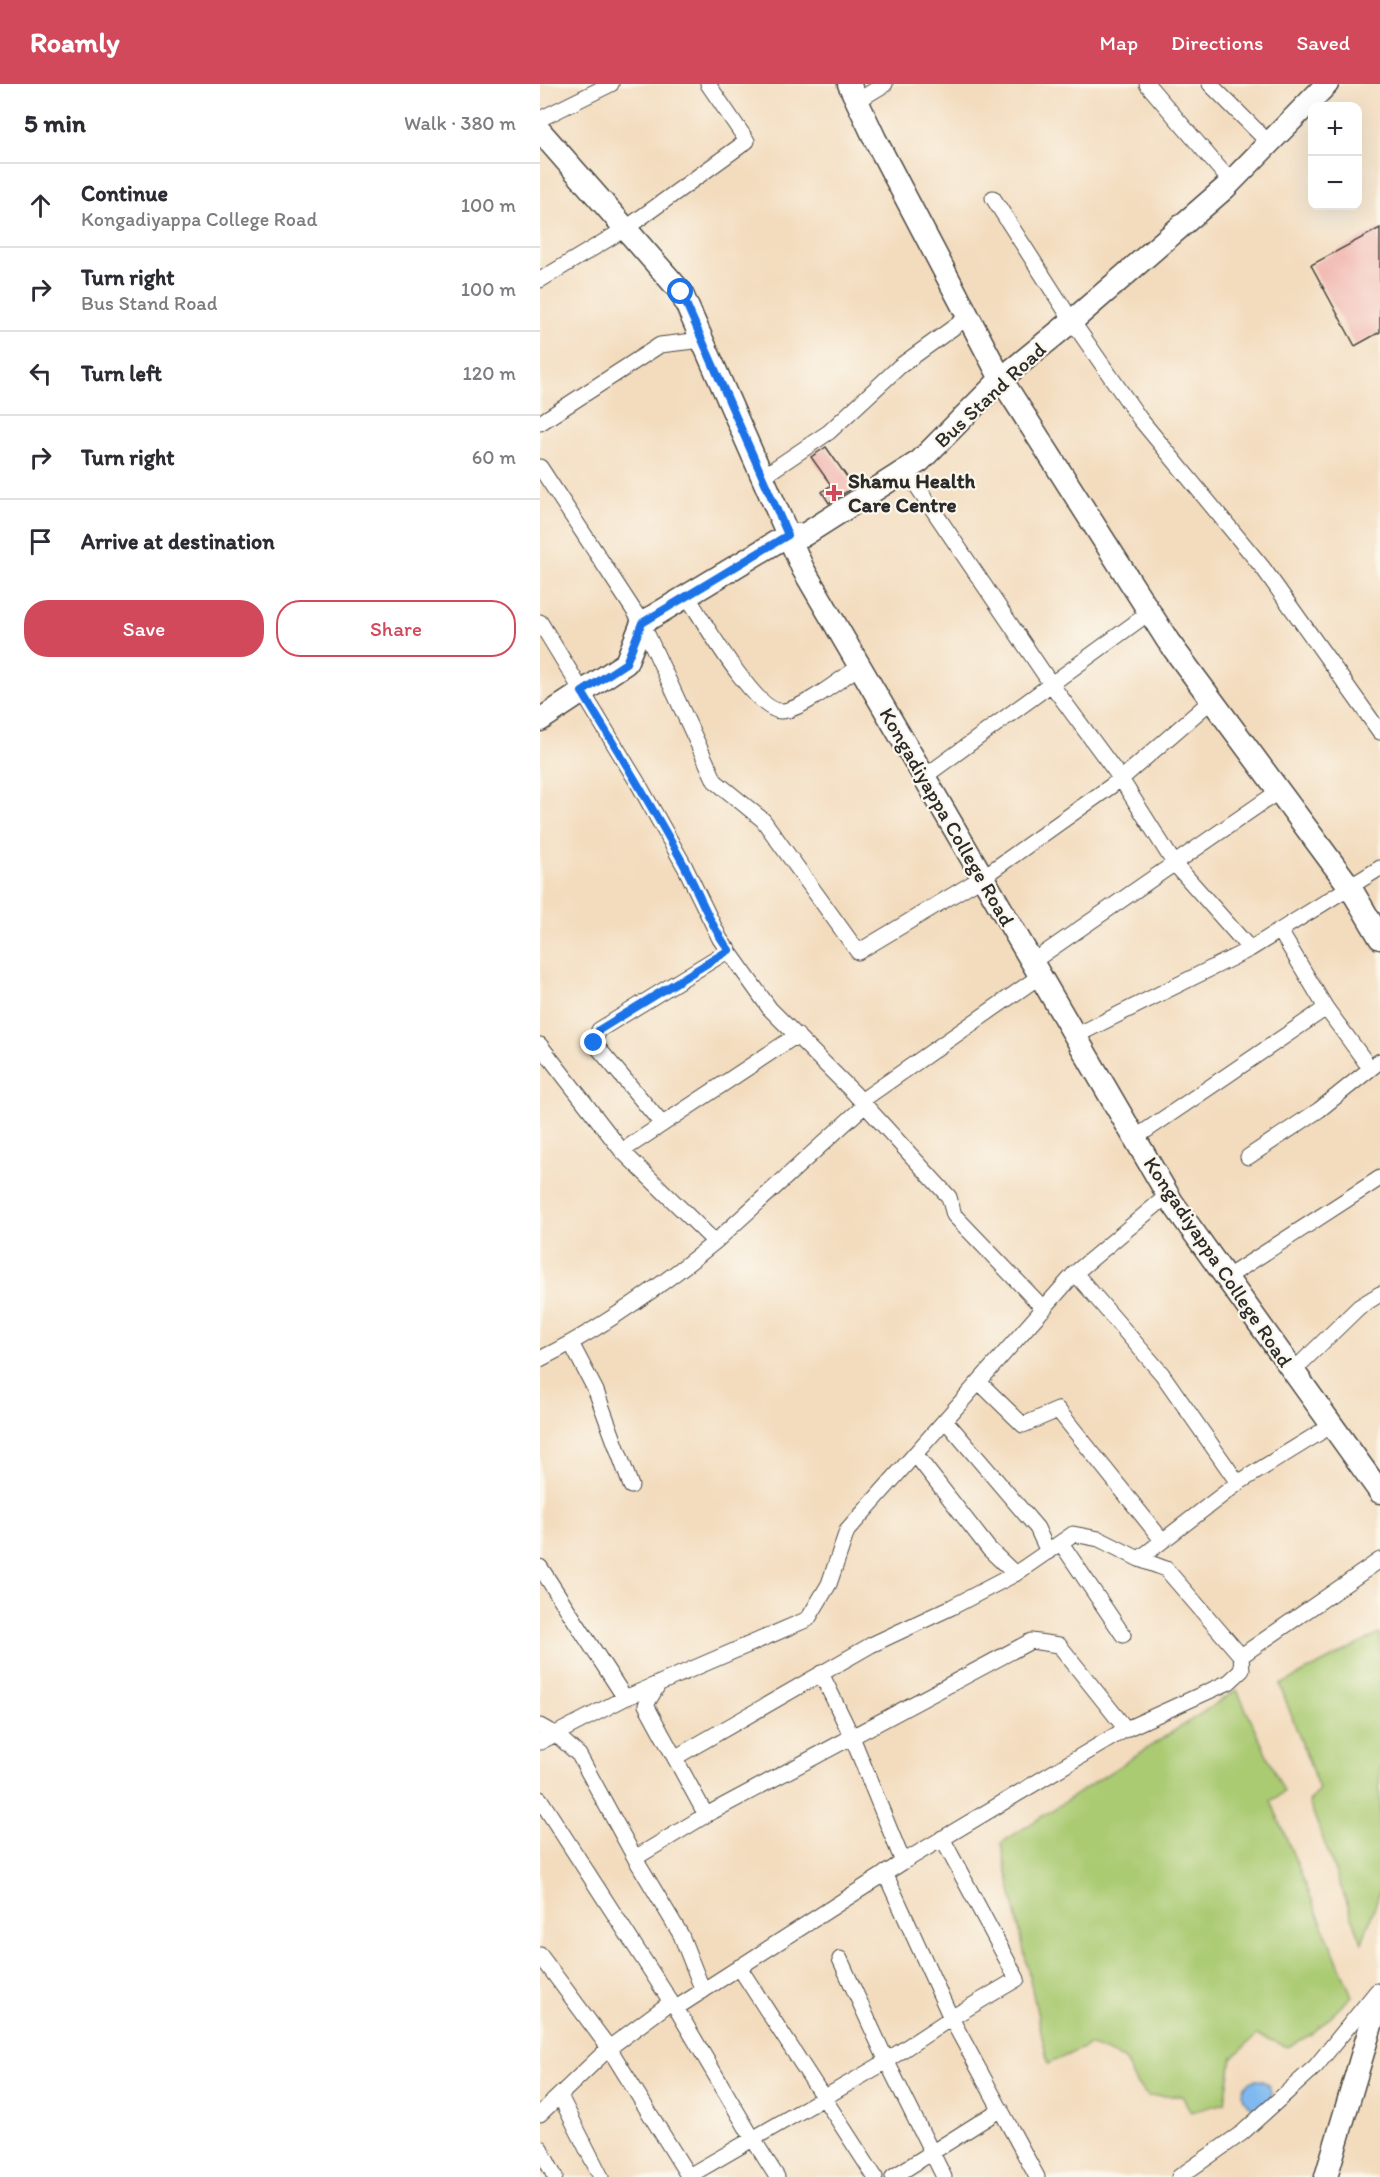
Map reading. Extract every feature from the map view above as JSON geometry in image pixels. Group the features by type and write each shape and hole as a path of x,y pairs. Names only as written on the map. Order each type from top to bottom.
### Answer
{"street":[{"path":"540,119 611,84"},
{"path":"540,280 626,229 747,141 708,84"},
{"path":"885,84 853,93 1001,379 1150,612 1350,887 1380,938"},
{"path":"1147,84 1231,182"},
{"path":"1210,84 1269,143"},
{"name":"Bus Stand Road","path":"642,623 788,535 804,535 920,461 1001,379 1072,321 1231,182 1327,84"},
{"name":"Kongadiyappa College Road","path":"540,131 681,292 803,568 924,777 1168,1195 1380,1492"},
{"path":"993,198 1072,321 1140,419 1263,568 1380,732"},
{"path":"762,477 829,432 900,366 968,316"},
{"path":"540,423 660,345 702,340"},
{"path":"540,467 642,623 715,780 764,820 858,952 983,877 1121,779 1212,700"},
{"path":"906,470 1051,684 1121,779 1174,863 1250,949"},
{"path":"687,596 752,693 770,709 780,711 796,708 860,666"},
{"path":"924,777 1150,612"},
{"path":"540,622 639,785 685,867 720,939 770,1009 863,1103 949,1197 954,1215 1044,1309"},
{"path":"540,720 626,663 642,623"},
{"path":"540,1359 571,1343 687,1265 715,1242 863,1103 1174,863 1279,791"},
{"path":"1075,1036 1250,949 1380,868"},
{"path":"1248,1157 1319,1110 1375,1065 1326,1008 1280,931"},
{"path":"662,1124 594,1043 599,1030 729,950"},
{"path":"1135,1138 1326,1008"},
{"path":"621,1151 797,1035"},
{"path":"540,1047 621,1151 715,1242"},
{"path":"1226,1278 1380,1178"},
{"path":"540,1742 625,1698 808,1619 829,1584 848,1531 1075,1273 1168,1195"},
{"path":"1075,1273 1162,1374 1238,1483"},
{"path":"1293,1371 1359,1307 1380,1294"},
{"path":"571,1343 596,1391 631,1486"},
{"path":"979,1382 1023,1425 1058,1410 1162,1540"},
{"path":"945,1420 1037,1528 1048,1552"},
{"path":"1138,1559 1238,1483 1332,1425"},
{"path":"915,1454 989,1549 1015,1574"},
{"path":"542,2107 560,2096 609,2048 885,1873 1126,1729 1229,1682 1242,1670 1241,1656 1166,1569 1138,1559 1099,1539 1074,1534 1015,1574 871,1645 676,1757"},
{"path":"1061,1543 1123,1635"},
{"path":"1241,1656 1380,1560"},
{"path":"540,1566 625,1698"},
{"path":"635,1858 706,1815 1030,1641 1059,1645 1126,1729"},
{"path":"821,1673 852,1737 903,1862"},
{"path":"659,1683 646,1705 706,1815"},
{"path":"540,1726 554,1734 579,1755 635,1858 681,1935 703,1990"},
{"path":"540,1799 674,2005 777,2177"},
{"path":"540,1955 609,2048 688,2177 886,2061 951,2018 1017,1979 942,1838"},
{"path":"885,1873 951,2018 1037,2177"},
{"path":"840,1959 886,2061 944,2177"},
{"path":"739,1967 875,2177"},
{"path":"1179,2177 1242,2133 1316,2066 1380,1988"},
{"path":"1326,2177 1380,1995"},
{"path":"560,2096 601,2177"},
{"path":"894,2177 1000,2109"},
{"path":"540,2148 555,2177"}],"green space":[{"path":"1380,1633 1380,1891 1362,1943 1309,1802 1319,1789 1280,1685"},
{"path":"1237,1690 1284,1792 1271,1801 1352,1996 1312,2034 1288,2047 1257,2035 1232,2058 1225,2103 1191,2112 1182,2096 1148,2096 1136,2084 1124,2059 1089,2045 1048,2064 1001,1843"}],"water":[{"path":"1257,2080 1267,2084 1271,2094 1267,2104 1257,2108 1247,2104 1243,2094 1247,2084"}],"building":[{"path":"1380,228 1380,332 1355,346 1311,265"},
{"path":"826,447 854,487 829,503 822,492 831,485 811,457"}],"place":[{"name":"Shamu Health Care Centre","path":"834,493"}],"route":[{"path":"594,1043 599,1030 729,950 720,939 685,867 639,785 582,692 626,663 642,623 788,535 681,292"}]}
